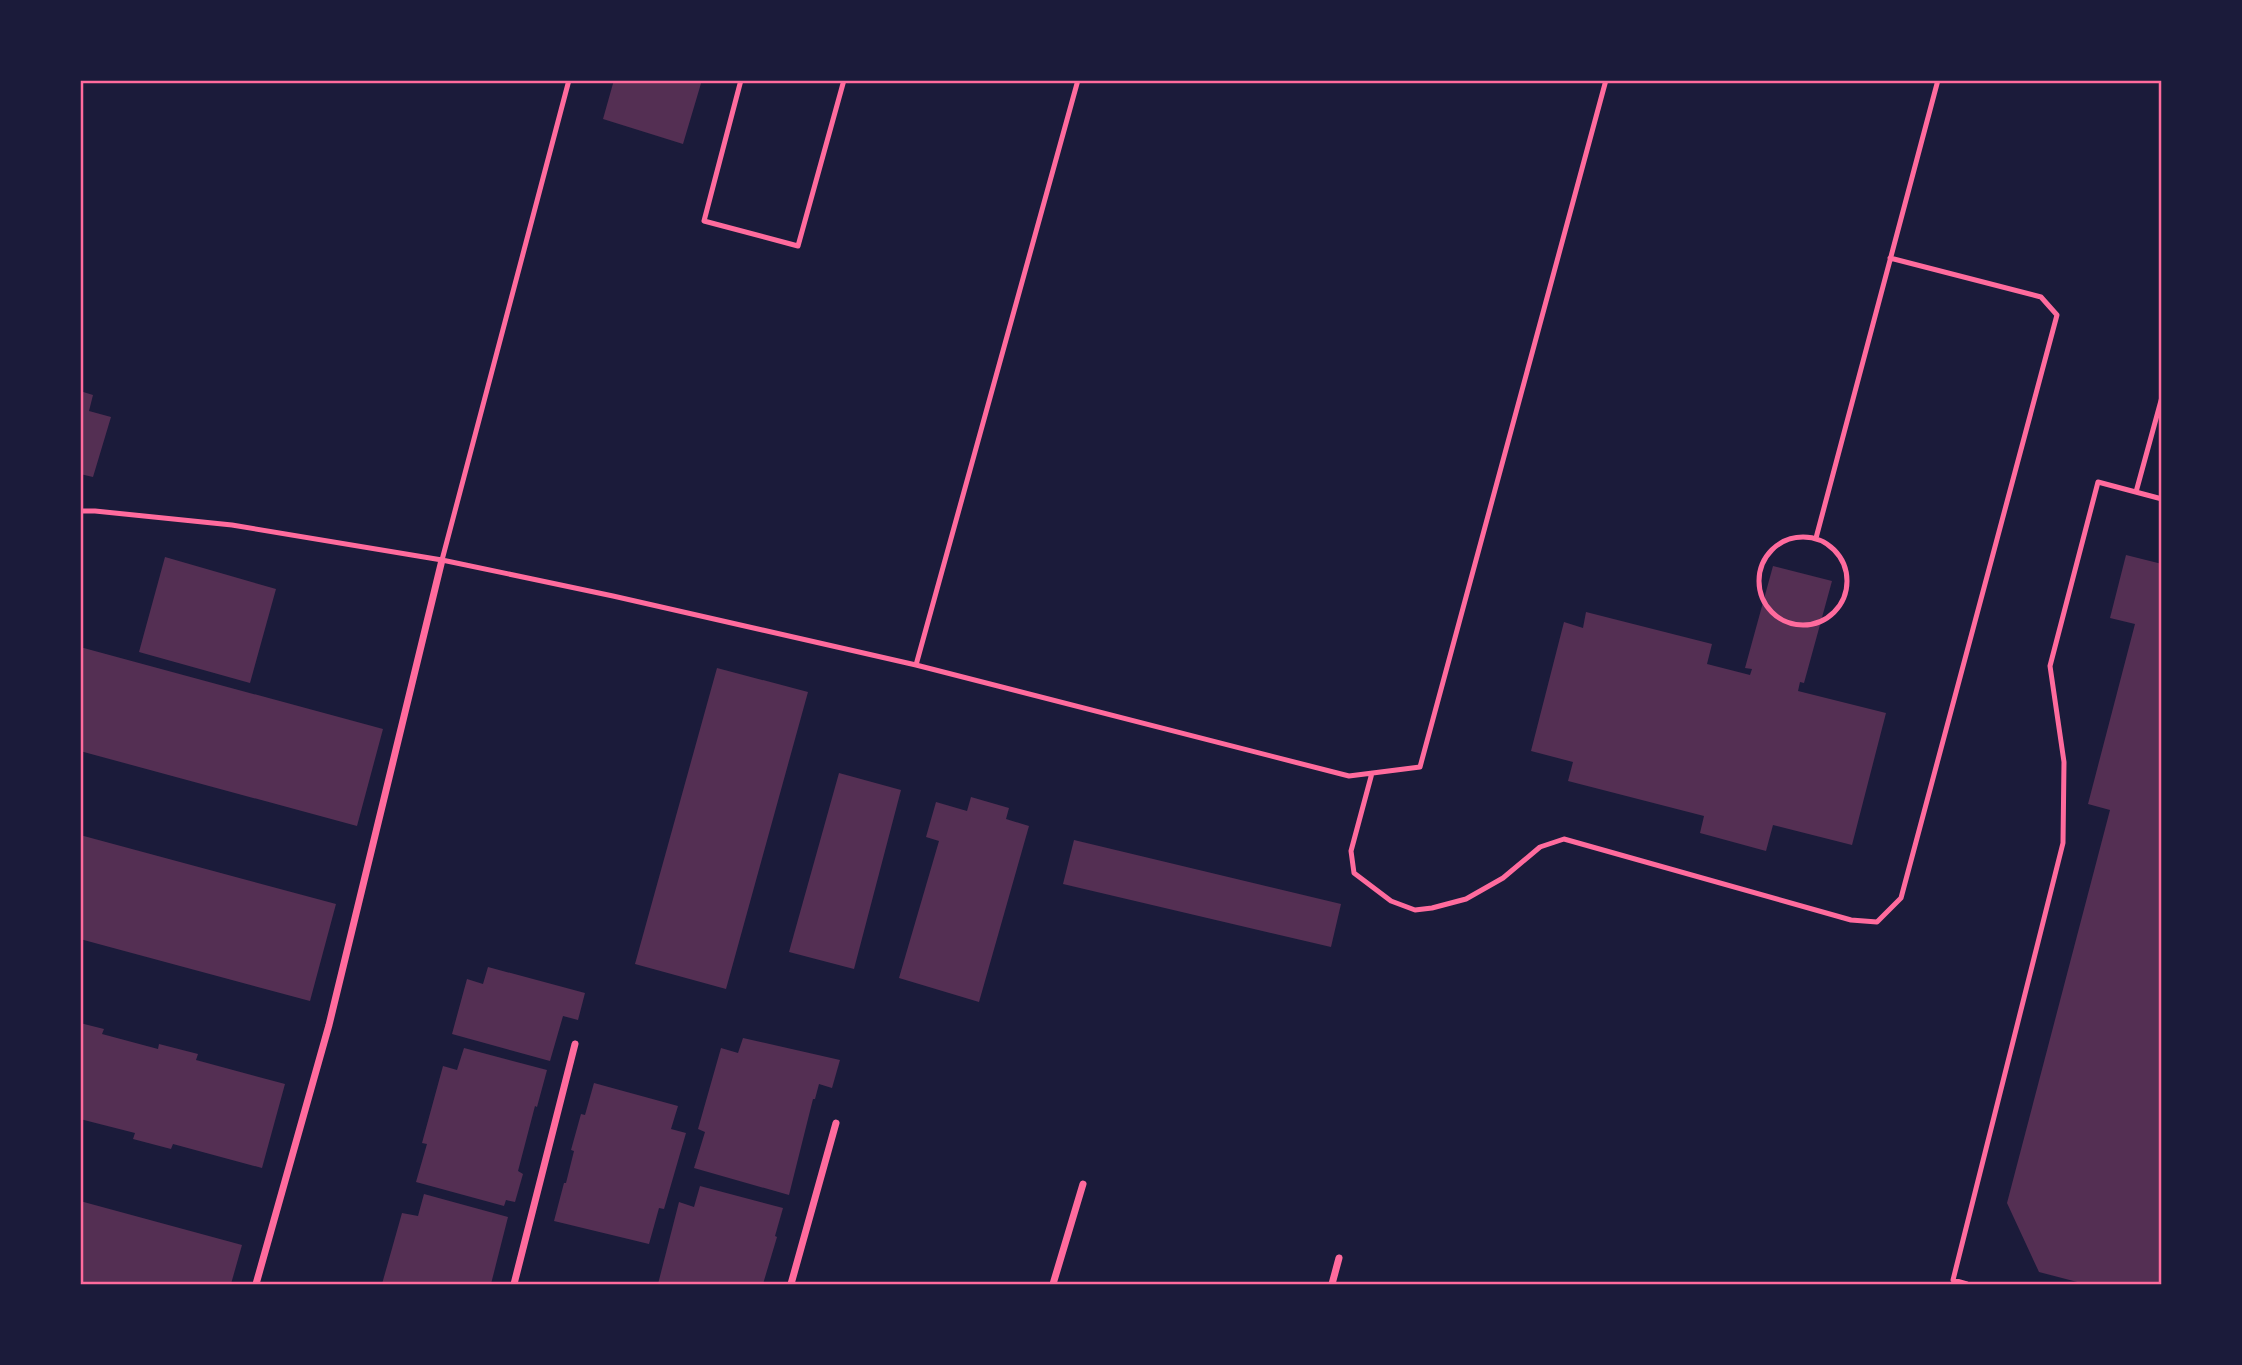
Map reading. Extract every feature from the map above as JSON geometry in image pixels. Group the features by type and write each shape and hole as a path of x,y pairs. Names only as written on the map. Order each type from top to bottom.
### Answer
{"street":[{"path":"256,1284 329,1025 442,560"},
{"path":"514,1284 575,1044"},
{"path":"791,1284 836,1123"},
{"path":"1053,1284 1083,1184"},
{"path":"1332,1284 1339,1258"}],"lane":[{"path":"442,560 569,80"},
{"path":"741,80 704,221 798,246 844,80"},
{"path":"916,665 1077,80"},
{"path":"80,511 232,525 442,560 916,665 1349,776 1420,767 1606,80"},
{"path":"1816,538 1938,80"},
{"path":"1372,773 1351,851 1354,873 1391,901 1415,910 1466,899 1503,878 1540,847 1563,839 1851,919 1877,922 1900,898 2057,316 2041,297 1890,258"},
{"path":"2136,492 2161,397"},
{"path":"1967,1284 1953,1280 2063,843 2064,762 2050,666 2098,482 2161,499"},
{"path":"1798,536 1816,538 1831,546 1842,560 1847,577 1845,594 1836,609 1823,620 1807,625 1789,623 1774,615 1763,601 1758,584 1760,567 1768,552 1782,541 1798,536"}],"building":[{"path":"614,80 702,80 683,144 603,119"},
{"path":"80,391 93,395 89,411 111,417 93,477 80,474"},
{"path":"2126,555 2162,564 2162,1284 2085,1284 2039,1272 2007,1203 2110,810 2088,804 2135,624 2110,618"},
{"path":"165,557 276,589 250,683 139,652"},
{"path":"1773,566 1832,581 1804,683 1800,682 1798,691 1886,713 1852,845 1773,825 1766,851 1700,833 1704,816 1568,781 1573,762 1531,751 1564,622 1583,628 1586,612 1712,644 1707,664 1750,675 1752,669 1745,668"},
{"path":"80,647 383,729 357,826 80,751"},
{"path":"717,668 808,692 726,989 635,964"},
{"path":"839,773 901,790 854,969 789,952"},
{"path":"971,797 1009,808 1006,819 1029,826 979,1002 899,978 939,841 926,837 936,802 967,811"},
{"path":"80,835 336,904 310,1001 80,939"},
{"path":"1074,840 1341,904 1331,947 1063,884"},
{"path":"488,967 585,993 578,1020 563,1016 550,1061 452,1034 467,979 483,984"},
{"path":"80,1023 104,1029 102,1034 158,1049 159,1044 198,1054 196,1060 285,1084 262,1168 173,1144 171,1149 133,1139 135,1133 80,1119"},
{"path":"743,1038 840,1060 832,1088 819,1084 813,1099 789,1195 694,1168 705,1132 698,1129 721,1048 738,1053"},
{"path":"464,1048 547,1070 518,1171 523,1174 515,1202 506,1200 504,1206 416,1182 427,1144 422,1143 443,1066 457,1070"},
{"path":"594,1083 678,1106 671,1129 686,1133 664,1209 659,1208 649,1244 554,1221 566,1183 574,1151 571,1150 581,1114 585,1115"},
{"path":"700,1186 783,1208 763,1284 658,1284 679,1202 694,1207"},
{"path":"424,1194 508,1217 491,1284 382,1284 402,1213 418,1216"},
{"path":"80,1201 242,1245 231,1284 80,1284"}]}
